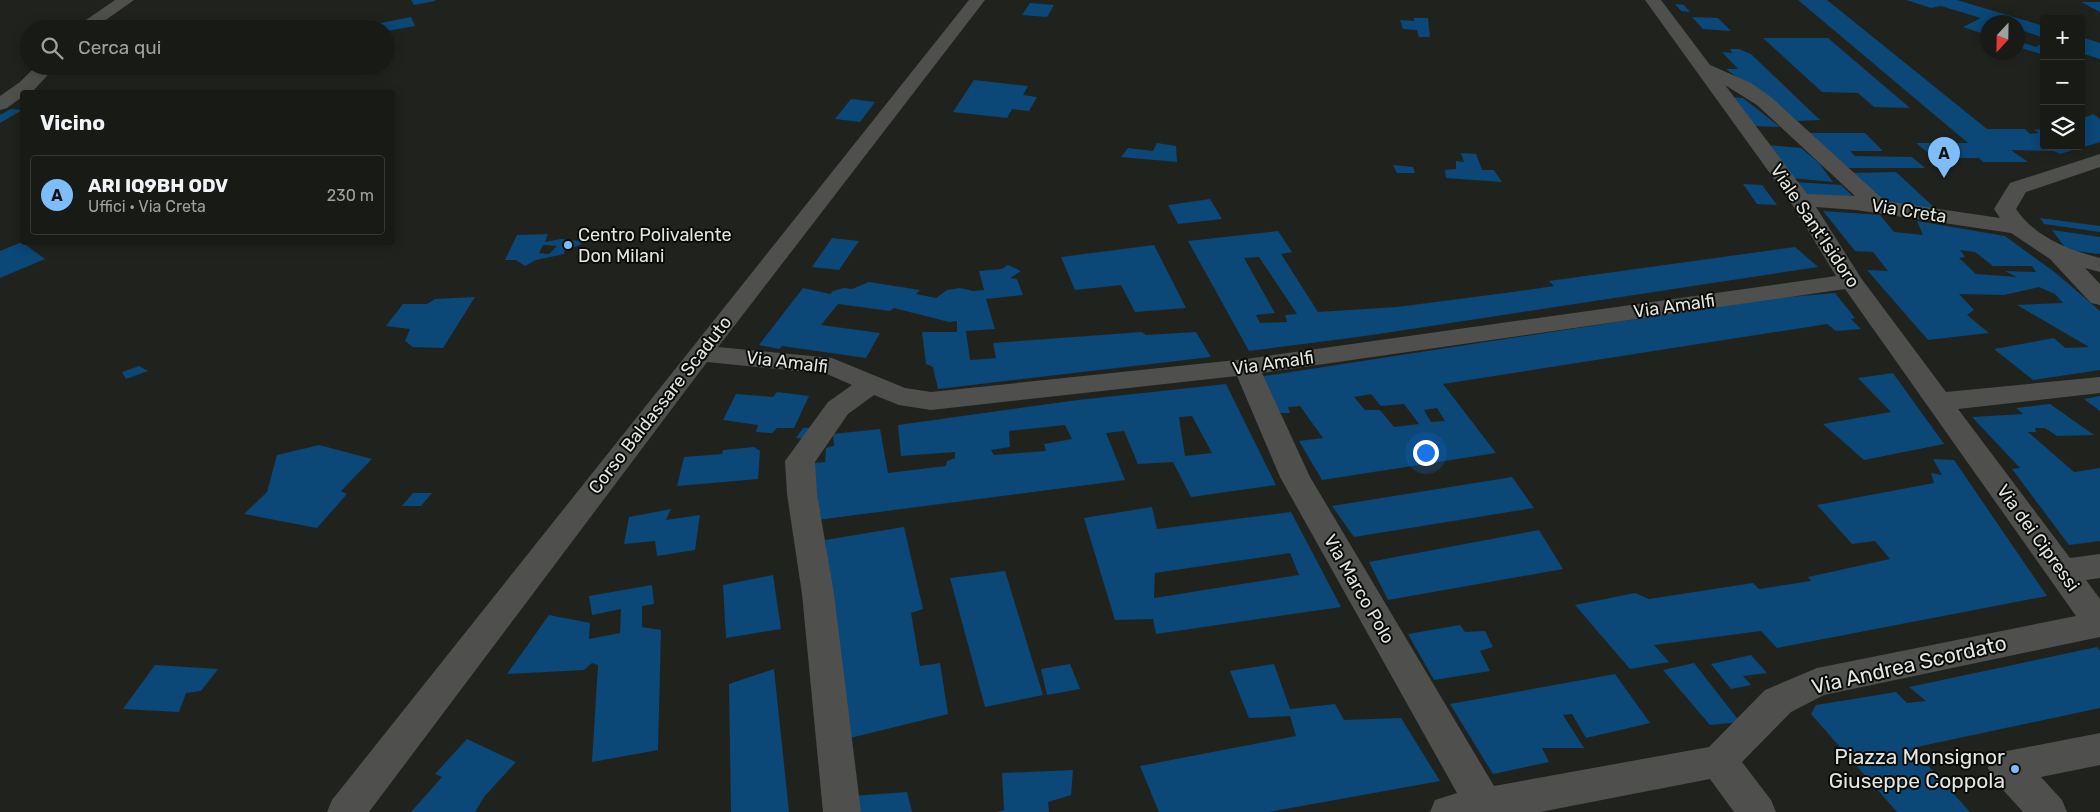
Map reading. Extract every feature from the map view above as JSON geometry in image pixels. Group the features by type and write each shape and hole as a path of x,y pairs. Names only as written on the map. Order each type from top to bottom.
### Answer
{"street":[{"path":"96,20 126,0"},
{"name":"Corso Baldassare Scaduto","path":"346,812 700,353 977,0"},
{"name":"Viale Sant'Isidoro","path":"1654,0 1800,200 1851,281 1976,452"},
{"path":"1704,68 1744,87 1764,101 1879,207"},
{"path":"21,90 38,75"},
{"path":"0,104 20,91"},
{"path":"2100,160 2018,188 2005,209 2017,227 2058,254 2100,298"},
{"name":"Via Creta","path":"1800,200 1879,207 2017,227"},
{"path":"2058,254 2100,265"},
{"name":"Via Amalfi","path":"700,353 832,366 899,396 931,401 1246,367 1851,281"},
{"name":"Via Marco Polo","path":"1246,367 1295,477 1474,810"},
{"path":"842,812 818,594 802,494 800,461 838,408 872,383"},
{"path":"1939,402 2100,385"},
{"name":"Via dei Cipressi","path":"1976,452 2100,624"},
{"path":"2062,570 2100,566"},
{"name":"Via Andrea Scordato","path":"1719,761 1778,701 1817,682 2100,624"},
{"path":"2048,812 2007,768 2100,749"},
{"path":"1474,810 1719,761 1757,812"}],"building":[{"path":"411,0 435,0 435,1 414,5"},
{"path":"1798,0 1827,0 1987,129 2025,129 2030,134 2039,133 2034,130 2040,129 2040,150 2073,150 2060,154 2054,151 2011,150 2028,162 1983,162 1979,158 1934,158 1916,143 1968,143"},
{"path":"1906,0 1957,0 2007,15 1980,15 1980,18 1941,6 1931,8"},
{"path":"2081,2 2100,2 2100,12"},
{"path":"1030,3 1054,5 1047,17 1022,15"},
{"path":"1675,4 1684,5 1690,12 1681,11"},
{"path":"411,17 415,26 395,29 395,20"},
{"path":"1692,17 1718,18 1731,31 1703,29"},
{"path":"1414,18 1428,18 1430,37 1419,37 1417,30 1403,29 1400,20 1414,21"},
{"path":"1980,18 1980,33 1963,27"},
{"path":"2025,20 2040,25 2040,37 2025,31"},
{"path":"1763,38 1828,38 1910,108 1874,107 1858,93 1822,92"},
{"path":"2085,38 2100,43 2100,59 2085,54"},
{"path":"2025,43 2036,47 2040,44 2040,54 2025,49"},
{"path":"1730,49 1739,49 1751,54 1820,120 1795,121 1726,69 1738,69 1722,52 1732,53"},
{"path":"974,80 1028,86 1023,95 1037,97 1029,111 1012,109 1007,118 953,112"},
{"path":"1729,97 1743,98 1780,127 1755,126"},
{"path":"851,99 875,102 860,122 835,119"},
{"path":"11,109 20,110 0,123 0,115"},
{"path":"2093,114 2100,119 2100,142 2085,146 2085,117"},
{"path":"1808,133 1865,133 1883,151 1850,151 1855,156 1912,157 1925,168 1843,168"},
{"path":"1157,143 1176,146 1177,162 1121,157 1128,148 1153,151"},
{"path":"1766,145 1801,148 1819,163 1833,182 1791,178"},
{"path":"1461,153 1476,154 1482,170 1494,170 1502,182 1446,178 1445,170 1456,169 1456,161 1464,162"},
{"path":"1393,165 1413,167 1415,173 1397,173"},
{"path":"1896,172 1937,210 1906,207 1877,198 1849,173"},
{"path":"1795,182 1841,185 1856,199 1805,195"},
{"path":"1743,184 1762,185 1777,205 1757,204"},
{"path":"1210,199 1222,219 1178,224 1168,205"},
{"path":"1823,211 1880,215 1894,232 1923,235 1917,221 2005,236 2057,274 2100,311 2100,370 2033,380 1994,349 2054,338 2065,348 2089,347 2017,305 2063,303 2055,294 2039,287 2004,295 1959,294 1974,310 1967,315 1989,333 1928,340 1867,270 1888,271 1873,252 1855,251","holes":["1960,250 1975,252 1993,266 2032,266 2036,272 2005,271 2017,277 1976,274 1959,258 1965,257"]},
{"path":"2040,218 2100,226 2100,232 2044,224"},
{"path":"2052,230 2100,237 2100,254 2067,250"},
{"path":"1278,231 1292,252 1281,254 1318,312 1397,307 1513,292 1554,286 1549,281 1795,247 1818,267 1365,336 1249,351 1188,241","holes":["1259,257 1297,314 1285,315 1287,322 1260,323 1256,315 1275,313 1244,258"]},
{"path":"548,234 545,242 561,239 580,241 582,244 564,251 564,254 536,260 525,266 516,260 505,260 517,235","holes":["543,245 557,246 549,254 539,253"]},
{"path":"832,238 859,241 839,270 812,267"},
{"path":"20,243 20,245 26,245 45,259 0,278 0,251"},
{"path":"1154,245 1186,308 1135,312 1121,285 1075,290 1061,257"},
{"path":"1008,265 1021,271 1010,278 1017,279 1023,295 986,299 995,329 966,331 970,360 996,358 993,343 1142,332 1146,335 1196,332 1211,357 938,389 933,367 926,364 922,332 957,332 957,321 949,322 894,308 890,311 838,304 821,325 880,333 866,358 782,346 779,349 759,345 803,288 830,294 833,291 844,288 852,289 869,282 920,290 916,294 936,298 947,290 960,288 973,291 984,290 979,271 1002,269"},
{"path":"1835,293 1855,318 1851,319 1861,329 1836,331 1827,324 1443,384 1496,453 1322,480 1299,441 1323,438 1300,406 1288,407 1290,413 1281,413 1258,377 1766,299","holes":["1371,394 1381,406 1404,404 1419,424 1394,427 1380,410 1365,410 1354,397","1437,408 1445,421 1431,422 1424,410"]},
{"path":"475,297 443,348 413,347 405,341 410,329 386,326 403,304 427,304 435,299"},
{"path":"139,366 148,371 126,379 122,372"},
{"path":"1893,373 1944,444 1864,460 1823,424 1891,412 1858,378"},
{"path":"1226,384 1276,485 1191,497 1173,462 1138,464 1124,431 1106,433 1125,480 817,520 813,463 825,462 826,448 834,446 833,434 880,429 888,473 946,466 947,461 955,458 955,452 901,456 898,425 1078,400","holes":["1192,416 1212,453 1185,456 1179,417","1065,425 1072,439 1044,444 1046,451 994,455 991,450 1010,447 1009,431"]},
{"path":"777,392 809,396 794,428 777,428 772,433 756,432 758,425 723,420 736,394 773,397"},
{"path":"2100,396 2100,411 2084,399"},
{"path":"2050,404 2094,435 2057,436 2045,428 2035,428 2036,432 2028,432 2074,472 2100,468 2100,541 2069,545 2012,469 2020,468 1972,417 2023,414 2016,408"},
{"path":"821,427 812,439 796,438 803,428"},
{"path":"319,445 372,459 341,491 347,494 317,528 244,514 267,492 277,455"},
{"path":"754,447 760,451 758,479 677,486 684,457 722,454 723,450"},
{"path":"1933,459 1954,460 2047,596 1777,648 1761,631 1654,645 1669,662 1630,669 1575,605 1635,593 1649,599 1753,583 1759,589 1811,581 1808,577 1890,559 1875,541 1852,544 1817,505 1934,483 1931,473 1942,475"},
{"path":"1512,477 1534,508 1354,537 1332,506"},
{"path":"413,493 432,493 421,506 402,506"},
{"path":"1152,507 1157,529 1291,512 1341,607 1156,634 1153,619 1115,620 1084,518","holes":["1290,553 1299,575 1154,598 1155,573"]},
{"path":"671,509 666,520 700,515 695,550 657,556 655,541 624,544 629,517"},
{"path":"904,527 923,609 911,613 920,666 940,663 948,714 850,738 825,540"},
{"path":"1539,530 1563,569 1388,600 1369,562"},
{"path":"1005,571 1043,695 985,707 950,578"},
{"path":"773,575 781,629 726,638 723,585"},
{"path":"652,585 654,604 642,606 642,627 661,630 658,750 592,762 598,665 592,663 584,670 507,674 549,615 590,623 589,639 620,633 621,609 592,615 589,596"},
{"path":"1460,625 1465,632 1485,631 1493,647 1480,651 1490,671 1434,680 1408,634"},
{"path":"2097,647 2100,651 2100,708 1912,748 1970,812 1897,812 1811,714 1816,705 1896,692 1907,703 1926,701 1909,687"},
{"path":"1751,655 1767,673 1743,676 1751,685 1731,689 1711,664"},
{"path":"1694,663 1740,722 1710,725 1663,670"},
{"path":"1070,664 1080,689 1047,695 1041,669"},
{"path":"1274,664 1290,709 1335,704 1344,720 1401,718 1440,781 1269,812 1159,812 1140,766 1296,736 1290,716 1249,718 1230,671"},
{"path":"155,665 218,669 201,691 186,693 179,712 123,709"},
{"path":"774,669 789,812 731,812 729,684"},
{"path":"1615,674 1650,723 1586,738 1572,714 1563,715 1584,748 1542,748 1549,762 1493,774 1450,704"},
{"path":"467,739 516,762 484,797 475,812 411,812 442,777 435,774"},
{"path":"1073,770 1071,795 1048,802 1049,812 997,812 1004,810 1002,773"},
{"path":"907,792 912,812 854,812 852,796"}],"place":[{"name":"ARI IQ9BH ODV","path":"1944,178"},
{"name":"Centro Polivalente Don Milani","path":"568,245"},
{"name":"Piazza Monsignor Giuseppe Coppola","path":"2015,769"}]}
